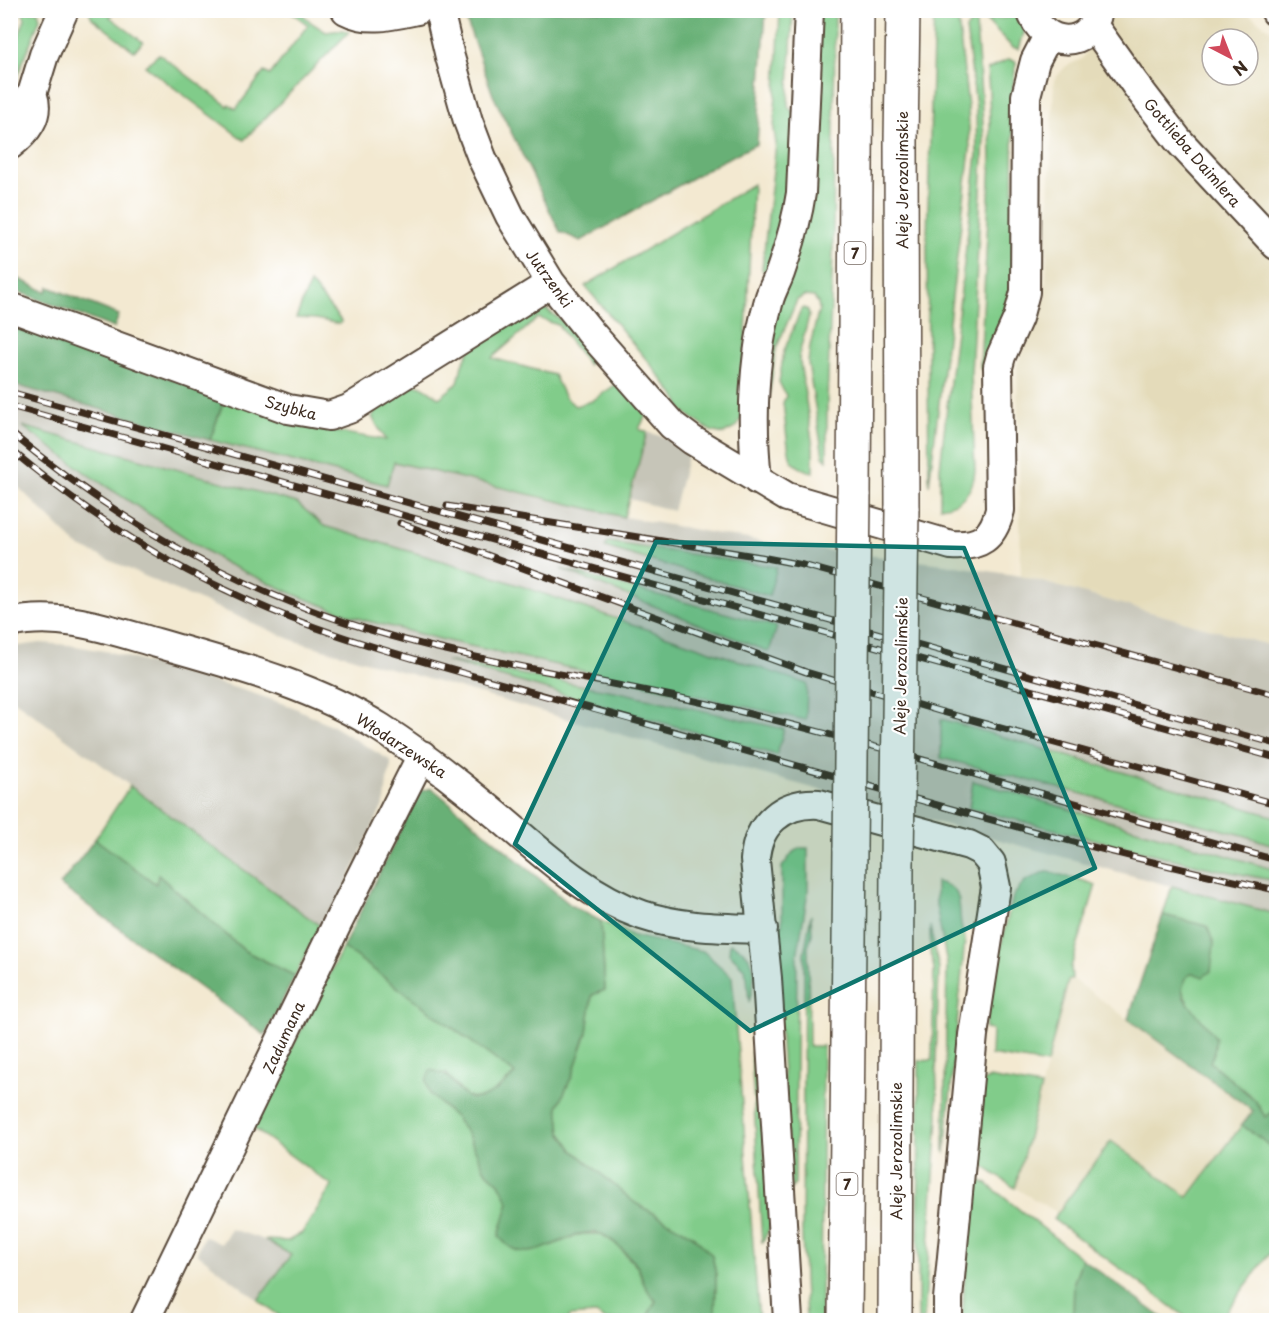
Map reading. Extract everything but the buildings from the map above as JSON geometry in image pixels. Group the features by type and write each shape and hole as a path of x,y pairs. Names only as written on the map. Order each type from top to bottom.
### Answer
{"main road":[{"name":"7","path":"845,1320 857,10"},
{"name":"Aleje Jerozolimskie","path":"895,1320 897,859 902,509 903,10"}],"street":[{"path":"10,118 32,94 64,10"},
{"path":"346,10 358,15 381,17 417,10"},
{"name":"Jutrzenki","path":"440,10 459,92 482,158 510,216 551,283 591,333 672,425 692,440 787,497 951,545 967,546 981,541 990,534 996,526 1000,510 998,367 1018,318 1025,292 1026,96 1035,62 1048,36"},
{"path":"757,480 756,376 761,337 770,298 797,220 801,194 809,10"},
{"path":"1031,10 1033,20 1039,29 1048,36 1058,39 1078,38 1096,18"},
{"name":"Gottlieba Daimlera","path":"1096,18 1135,84 1178,140 1276,245"},
{"path":"10,145 22,136 33,119 36,105 32,94"},
{"name":"Szybka","path":"10,307 288,409 329,416 349,409 551,283"},
{"name":"Włodarzewska","path":"10,623 46,619 101,628 259,673 326,699 364,719 422,755 558,866 605,898 639,914 676,923 763,929"},
{"name":"Zadumana","path":"145,1320 422,755"},
{"path":"788,1320 763,929 755,870 755,852 762,832 774,818 790,807 808,803 965,843 981,851 991,863 995,876 995,896 973,1035 948,1320"}],"highlighted area":[{"path":"656,542 964,548 1095,868 750,1031 515,844"}],"shaded area":[{"path":"1108,11 1245,11 1276,34 1276,647 1021,576 1017,365 1045,298 1054,80 1066,66 1082,59"},
{"path":"10,355 393,462 548,500 624,517 781,545 944,564 1021,576 1276,647 1276,914 654,744 295,641 171,588 78,546 11,480"},
{"path":"647,432 671,439 670,444 689,450 673,511 630,499"},
{"path":"40,643 110,652 246,691 293,707 331,725 391,761 385,801 326,927 320,926 11,698 11,647"},
{"path":"1073,979 1253,1111 1188,1197 1112,1141 1058,1213 1015,1188 1068,981"},
{"path":"231,1229 265,1240 291,1255 258,1300 197,1253 204,1236 221,1244"}],"green space":[{"path":"22,11 38,11 40,19 11,92 11,56 25,19"},
{"path":"89,11 115,11 110,17 143,42 134,51 92,18"},
{"path":"290,11 299,11 326,32 342,30 349,32 244,140 145,66 159,54 228,106 229,104 236,109 264,72 270,75 308,25"},
{"path":"463,11 766,11 757,144 722,161 581,241 560,232 493,95"},
{"path":"780,11 793,11 788,107 795,114 793,184 767,275 762,269 776,144 774,130"},
{"path":"818,11 835,11 833,253 827,460 823,456 808,363 819,309 814,297 804,296 797,300 776,349 768,397 770,336"},
{"path":"934,11 957,11 968,107 970,150 929,485 927,238"},
{"path":"1019,16 1025,29 1019,49 1012,47 986,20"},
{"path":"973,22 976,24 984,138 971,373 975,471 972,485 965,496 948,506 940,507 940,468 977,155 976,107 966,29"},
{"path":"1009,59 1016,62 1013,86 1014,273 1009,305 986,371 980,368 991,160 987,70"},
{"path":"753,184 742,418 735,428 723,434 711,431 682,410 677,399 651,365 585,286"},
{"path":"11,275 46,292 49,287 119,315 114,328 11,289"},
{"path":"310,283 342,322 339,324 296,318"},
{"path":"804,308 808,310 809,316 799,355 813,447 813,472 799,467 790,457 783,403 786,396 779,382 784,351 801,310"},
{"path":"545,309 571,328 590,346 592,355 588,365 558,325 538,318 492,358 554,375 564,396 575,406 592,401 615,385 624,387 646,415 639,429 647,432 624,517 394,462 387,485 210,440 225,397 295,425 386,440 372,417 391,395 405,386 418,385 439,398 458,383 462,365 473,343 528,312"},
{"path":"10,323 225,397 210,440 11,384"},
{"path":"22,426 297,503 324,526 480,572 807,684 806,720 452,642 364,620 298,596 225,563 90,476"},
{"path":"607,542 777,567 769,596 605,547"},
{"path":"561,569 777,627 769,652"},
{"path":"446,661 619,692 784,729 777,755"},
{"path":"941,719 1276,817 1276,846 1243,835 941,758"},
{"path":"973,781 1276,870 1276,881 1206,867 969,808"},
{"path":"130,786 320,926 295,976 245,951 159,876 156,884 95,839"},
{"path":"432,788 572,906 601,921 605,990 592,995 587,1032 572,1076 558,1106 561,1132 573,1150 635,1203 692,1235 712,1255 716,1275 715,1320 645,1320 656,1301 632,1260 616,1244 601,1234 588,1233 575,1236 536,1251 523,1252 511,1248 499,1236 509,1202 499,1183 485,1170 468,1135 456,1118 430,1094 426,1081 430,1070 439,1072 449,1077 460,1092 466,1096 479,1098 493,1092 515,1074 343,947 420,791"},
{"path":"95,839 156,884 158,875 245,951 295,976 265,1035 60,885"},
{"path":"800,848 808,848 808,891 797,957 795,1184 791,1189 773,927 782,925 782,867 793,852"},
{"path":"1048,872 1096,885 1071,967 1072,979 1068,981 1047,1064 991,1055 992,1030 985,1029 992,982 1013,896 1025,881"},
{"path":"936,882 951,888 958,897 965,939 945,1152 947,964 936,906"},
{"path":"1172,886 1276,914 1276,1110 1265,1117 1255,1100 1210,1062 1214,1053 1182,989 1187,976 1193,973 1214,944 1207,927 1163,915"},
{"path":"811,915 812,934 808,947 809,1046 823,1046 821,1320 806,1320 802,1235 804,953"},
{"path":"1163,915 1207,926 1214,944 1211,971 1203,977 1193,973 1187,976 1182,988 1184,998 1216,1038 1210,1062 1255,1100 1265,1117 1276,1110 1276,1150 1242,1125 1253,1111 1128,1019"},
{"path":"601,921 634,936 703,951 732,977 759,1320 715,1320 716,1275 712,1255 692,1235 635,1203 573,1150 561,1132 558,1106 572,1076 587,1032 592,995 605,990"},
{"path":"930,926 939,969 936,1061 938,1117 924,1320 918,1320 919,1061 932,1060 934,968 930,952"},
{"path":"730,943 751,960 754,975 749,1002 747,977 744,968 729,953"},
{"path":"343,947 515,1074 492,1093 472,1098 465,1095 446,1073 430,1094 456,1118 468,1135 485,1170 499,1183 509,1202 499,1236 541,1249 582,1234 601,1234 616,1244 638,1268 644,1284 656,1302 647,1319 605,1320 596,1314 569,1316 568,1320 285,1320 258,1300 291,1255 265,1240 288,1241 302,1233 332,1186 252,1127"},
{"path":"751,1051 759,1074 770,1227 762,1244"},
{"path":"989,1078 1041,1087 1015,1188 973,1159 980,1085"},
{"path":"1242,1125 1276,1150 1276,1245 1220,1320 1190,1320 1053,1219 1111,1141 1188,1197"},
{"path":"971,1179 987,1184 1082,1259 1074,1282 1073,1320 962,1320"},
{"path":"1082,1259 1166,1320 1073,1320 1074,1282"}],"railway":[{"path":"10,392 1276,744"},
{"path":"10,406 1276,758"},
{"path":"10,432 87,491 168,543 254,587 345,622 441,649 685,699 802,727 1276,860"},
{"path":"10,449 113,527 169,561 255,603 313,626 463,673 1006,824 1141,859 1276,890"},
{"path":"447,506 803,565 1276,695"},
{"path":"400,523 806,672 1276,804"}]}
